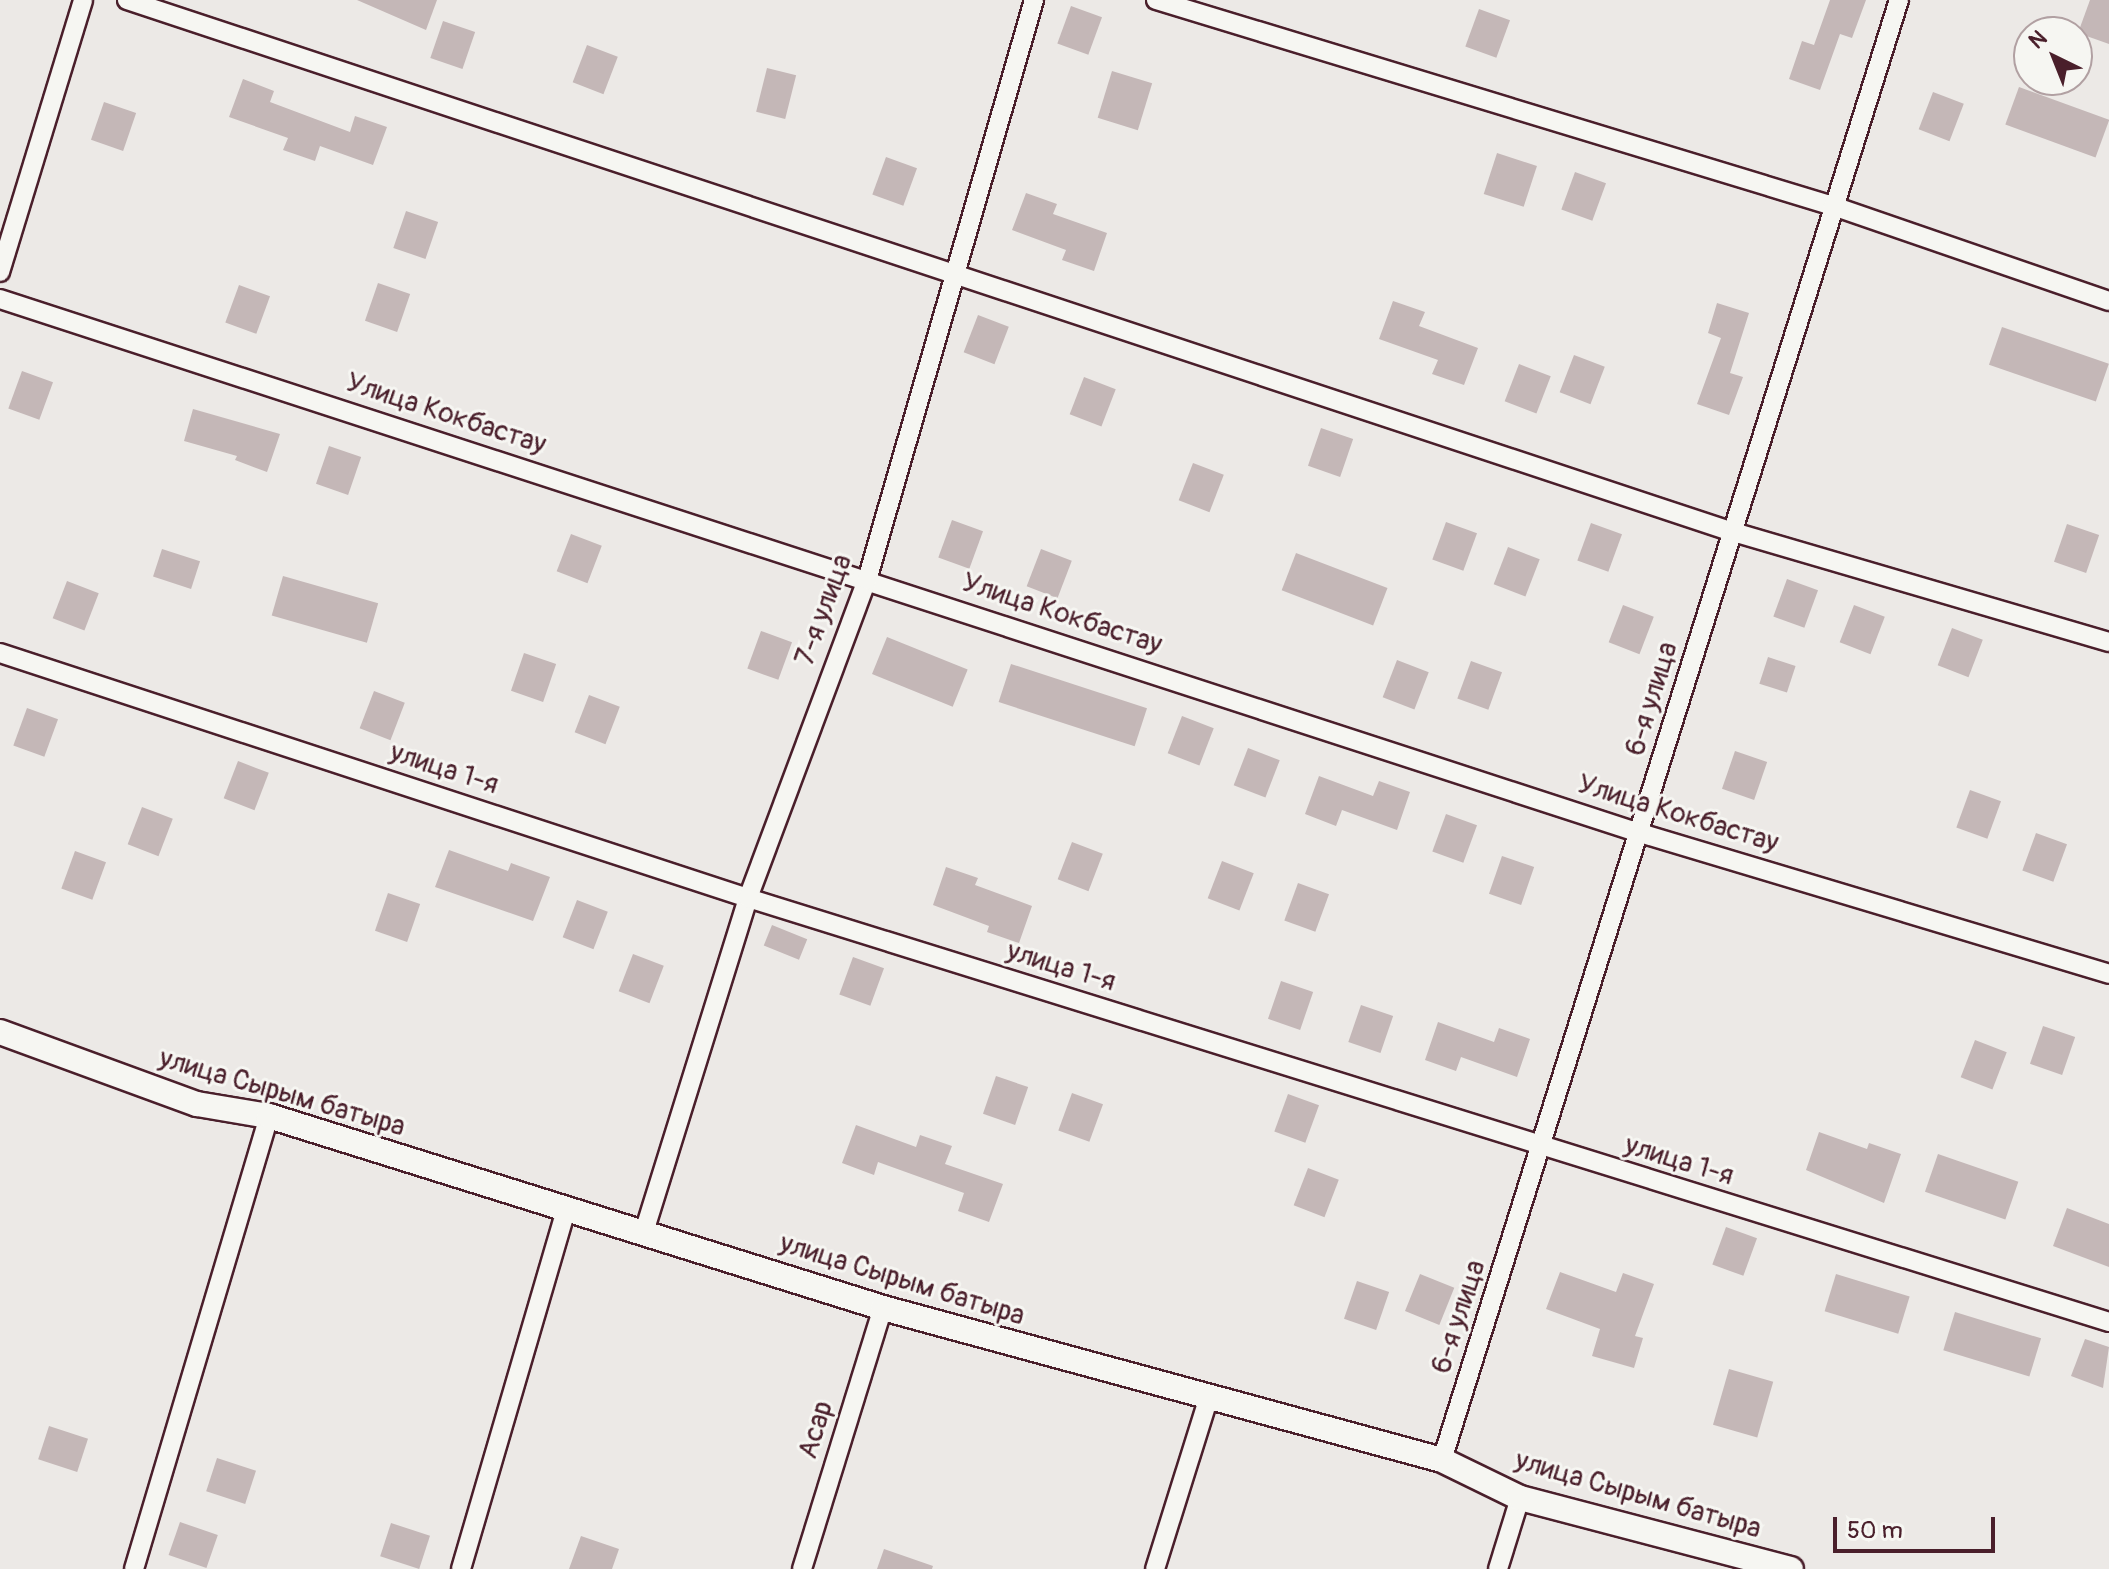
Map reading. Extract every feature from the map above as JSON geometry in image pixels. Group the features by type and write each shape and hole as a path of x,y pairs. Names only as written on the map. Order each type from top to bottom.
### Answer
{"street":[{"path":"0,272 83,0"},
{"path":"127,0 956,271 1733,532 2109,642"},
{"name":"7-я улица","path":"644,1232 748,898 867,580 1034,0"},
{"path":"1156,0 1833,206 2109,301"},
{"name":"6-я улица","path":"1442,1460 1543,1148 1899,0"},
{"name":"Улица Кокбастау","path":"0,299 1640,833 2109,974"},
{"name":"улица 1-я","path":"0,653 748,898 2109,1322"},
{"name":"улица Сырым батыра","path":"0,1032 197,1104 269,1116 883,1308 1208,1400 1442,1460 1520,1498 1791,1569"},
{"path":"134,1569 269,1116"},
{"path":"461,1569 566,1211"},
{"name":"Асар","path":"802,1569 883,1308"},
{"path":"1155,1569 1208,1400"},
{"path":"1498,1569 1520,1498"}],"building":[{"path":"357,0 437,0 426,30"},
{"path":"1830,0 1866,0 1852,38 1840,34 1820,90 1789,79 1802,41 1814,45"},
{"path":"2090,0 2109,0 2109,44 2093,38 2093,16 2084,16"},
{"path":"1071,6 1102,17 1088,55 1057,44"},
{"path":"1479,9 1510,20 1496,58 1465,47"},
{"path":"443,21 475,32 462,69 430,58"},
{"path":"587,45 618,57 603,94 573,82"},
{"path":"767,68 796,75 785,119 756,112"},
{"path":"1112,71 1152,83 1138,130 1098,118"},
{"path":"243,79 274,91 270,102 350,132 355,116 387,127 373,165 320,146 315,161 283,150 288,138 229,117"},
{"path":"1933,92 1964,104 1949,141 1919,129"},
{"path":"2016,96 2044,96 2109,120 2096,157 2005,125"},
{"path":"104,102 136,113 123,151 91,140"},
{"path":"1497,153 1537,166 1524,207 1484,194"},
{"path":"886,157 917,168 903,206 872,195"},
{"path":"1575,172 1606,183 1592,221 1561,210"},
{"path":"1026,193 1057,204 1053,214 1107,233 1094,271 1062,260 1066,250 1012,230"},
{"path":"406,211 438,222 425,259 393,248"},
{"path":"378,283 410,294 397,332 365,321"},
{"path":"239,285 270,296 256,334 225,323"},
{"path":"1393,301 1425,312 1419,326 1478,348 1464,385 1432,374 1438,360 1379,339"},
{"path":"1717,303 1749,313 1730,373 1743,377 1729,415 1697,404 1721,338 1708,333"},
{"path":"978,315 1009,327 994,364 964,352"},
{"path":"2002,327 2109,364 2096,402 1989,365"},
{"path":"1574,355 1605,367 1590,404 1560,392"},
{"path":"1519,364 1551,376 1536,414 1505,401"},
{"path":"22,371 53,382 39,420 8,409"},
{"path":"1084,377 1116,389 1101,427 1070,414"},
{"path":"193,409 280,434 267,472 235,460 237,456 184,441"},
{"path":"1321,428 1353,439 1340,477 1308,466"},
{"path":"329,446 361,457 348,495 316,484"},
{"path":"1193,463 1224,475 1209,512 1179,500"},
{"path":"952,520 983,531 969,569 938,558"},
{"path":"1446,522 1477,533 1463,571 1432,560"},
{"path":"1591,523 1622,534 1608,572 1577,561"},
{"path":"2067,524 2099,535 2086,573 2054,562"},
{"path":"571,534 602,546 587,583 557,571"},
{"path":"1508,547 1540,559 1525,597 1494,584"},
{"path":"162,549 200,561 191,589 153,577"},
{"path":"1041,549 1072,561 1057,598 1027,586"},
{"path":"1296,553 1387,588 1373,625 1282,590"},
{"path":"283,576 378,603 367,643 272,615"},
{"path":"1787,579 1818,590 1804,628 1773,617"},
{"path":"67,581 99,593 84,631 53,618"},
{"path":"1623,605 1654,617 1639,654 1609,642"},
{"path":"1854,605 1885,617 1870,654 1840,642"},
{"path":"1952,628 1983,640 1968,677 1938,665"},
{"path":"761,631 792,642 778,680 747,669"},
{"path":"887,637 968,670 953,707 872,674"},
{"path":"524,653 556,664 543,702 511,691"},
{"path":"1768,657 1796,666 1787,693 1759,684"},
{"path":"1397,660 1429,672 1414,710 1383,697"},
{"path":"1471,661 1502,672 1488,710 1457,699"},
{"path":"1011,664 1147,708 1135,746 999,702"},
{"path":"374,691 405,703 390,740 360,728"},
{"path":"589,695 620,707 605,744 575,732"},
{"path":"27,708 58,719 44,757 13,746"},
{"path":"1182,716 1214,728 1199,766 1168,753"},
{"path":"1248,748 1280,760 1265,798 1234,785"},
{"path":"1735,751 1767,762 1754,800 1722,789"},
{"path":"238,761 269,773 254,810 224,798"},
{"path":"1319,776 1373,796 1379,781 1410,792 1397,830 1342,810 1336,826 1305,814"},
{"path":"1970,790 2001,801 1987,839 1956,828"},
{"path":"142,807 173,819 158,856 128,844"},
{"path":"1446,814 1477,825 1463,863 1432,852"},
{"path":"2036,833 2067,844 2053,882 2022,871"},
{"path":"1072,842 1103,854 1088,891 1058,879"},
{"path":"449,850 508,871 511,863 550,877 533,921 435,887"},
{"path":"75,851 106,862 92,900 61,889"},
{"path":"1502,856 1534,867 1521,905 1489,894"},
{"path":"1222,861 1254,873 1239,911 1208,898"},
{"path":"946,867 978,878 975,885 1032,906 1019,943 987,932 989,926 933,905"},
{"path":"1298,883 1329,894 1315,932 1284,921"},
{"path":"388,893 420,904 407,942 375,931"},
{"path":"577,900 608,912 593,949 563,937"},
{"path":"772,925 807,939 799,960 764,945"},
{"path":"633,954 664,966 649,1003 619,991"},
{"path":"853,957 884,968 870,1006 839,995"},
{"path":"1281,981 1313,992 1300,1030 1268,1019"},
{"path":"1361,1005 1393,1016 1380,1053 1348,1042"},
{"path":"1438,1022 1494,1042 1499,1028 1530,1039 1517,1077 1461,1057 1456,1071 1425,1060"},
{"path":"2043,1026 2075,1037 2062,1075 2030,1064"},
{"path":"1975,1040 2007,1052 1992,1090 1961,1077"},
{"path":"996,1076 1028,1087 1015,1125 983,1114"},
{"path":"1072,1093 1103,1104 1089,1142 1058,1131"},
{"path":"1288,1094 1319,1105 1305,1143 1274,1132"},
{"path":"856,1125 916,1147 920,1135 952,1146 945,1164 1003,1184 989,1222 958,1211 964,1193 878,1162 874,1175 842,1163"},
{"path":"1819,1132 1867,1149 1869,1143 1901,1154 1884,1203 1806,1170"},
{"path":"1938,1154 2018,1182 2005,1219 1925,1192"},
{"path":"1308,1168 1339,1180 1324,1217 1294,1205"},
{"path":"2067,1208 2109,1224 2109,1267 2053,1246"},
{"path":"1726,1227 1757,1238 1743,1276 1712,1265"},
{"path":"1560,1272 1616,1292 1623,1273 1654,1284 1635,1336 1643,1338 1634,1368 1592,1356 1600,1329 1546,1309"},
{"path":"1420,1274 1454,1288 1439,1325 1405,1311"},
{"path":"1836,1274 1910,1297 1898,1334 1825,1311"},
{"path":"1357,1281 1389,1292 1376,1330 1344,1319"},
{"path":"1955,1312 2041,1338 2029,1377 1943,1350"},
{"path":"2085,1339 2109,1347 2103,1388 2071,1376"},
{"path":"1729,1369 1773,1382 1757,1437 1713,1425"},
{"path":"49,1426 88,1439 77,1472 38,1459"},
{"path":"217,1458 256,1471 245,1504 206,1491"},
{"path":"180,1522 218,1535 206,1568 169,1555"},
{"path":"391,1523 430,1536 419,1569 380,1556"},
{"path":"581,1536 619,1549 612,1569 569,1569"},
{"path":"884,1549 933,1566 932,1569 877,1569"}]}
